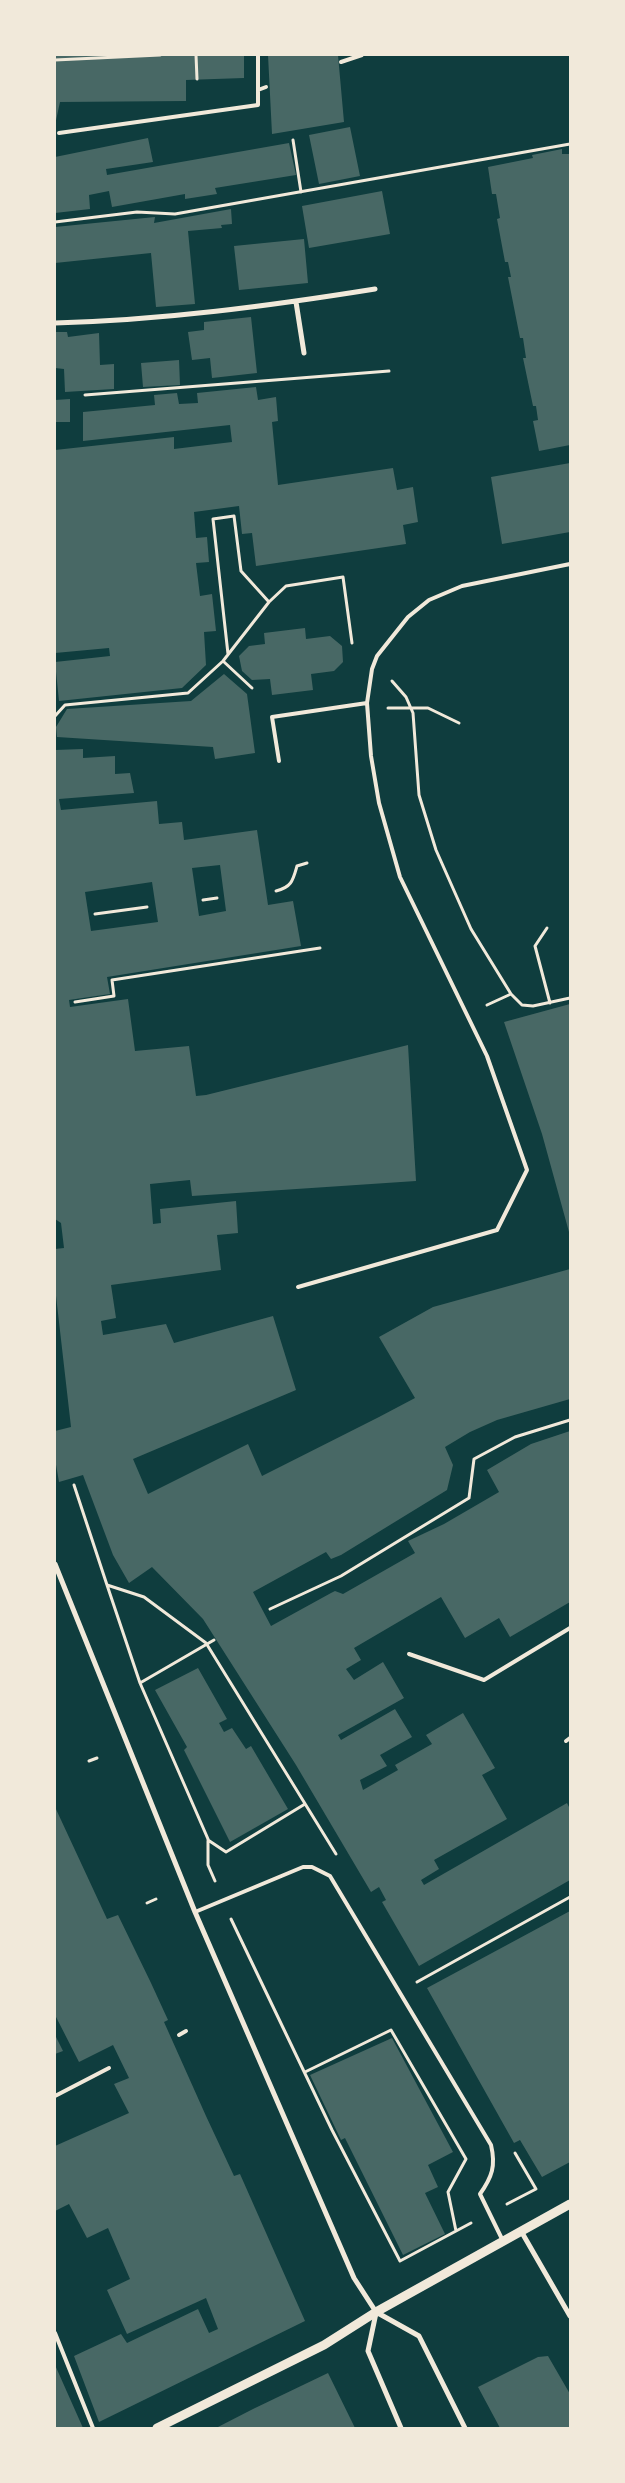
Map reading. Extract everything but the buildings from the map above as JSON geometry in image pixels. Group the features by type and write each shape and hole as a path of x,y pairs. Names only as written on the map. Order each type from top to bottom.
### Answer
{"street":[{"path":"55,323 200,313 296,302 376,288"},
{"path":"296,302 304,353"},
{"path":"55,1564 195,1912 354,2278 376,2312 419,2336 465,2428"},
{"path":"157,2428 324,2345 376,2312 570,2204"},
{"path":"521,2231 570,2316"},
{"path":"376,2312 368,2351 401,2428"}],"lane":[{"path":"59,133 258,105 258,55"},
{"path":"341,62 362,55"},
{"path":"258,90 266,87"},
{"path":"298,1287 497,1230 527,1170 487,1056 400,877 379,803 371,756 367,703 372,669 377,656 408,617 429,600 462,586 570,564"},
{"path":"279,761 272,717 367,703"},
{"path":"409,1654 484,1680 570,1628"},
{"path":"195,1912 303,1868 312,1867 330,1876 491,2145 494,2159 493,2170 480,2194 503,2241"},
{"path":"179,2034 186,2031"},
{"path":"55,2096 109,2068"},
{"path":"55,2333 94,2428"}],"path":[{"path":"55,60 160,55"},
{"path":"196,55 197,80"},
{"path":"293,140 301,192"},
{"path":"55,222 137,212 175,214 570,144"},
{"path":"85,396 389,371"},
{"path":"228,654 213,519 234,516 241,571 269,602"},
{"path":"55,716 65,705 188,693 223,661 269,602 286,586 342,577 352,643"},
{"path":"223,661 252,688"},
{"path":"390,679 406,697 412,709 416,722 419,795 436,850 470,929 511,994 527,1007 570,998"},
{"path":"368,708 428,708 459,723"},
{"path":"276,891 289,886 293,882 297,866 307,863"},
{"path":"203,900 217,898"},
{"path":"95,914 147,907"},
{"path":"547,928 535,946 550,1003"},
{"path":"75,1002 114,996 112,980 320,948"},
{"path":"467,1015 511,994"},
{"path":"270,1609 341,1576 469,1498 474,1458 515,1437 570,1420"},
{"path":"74,1485 140,1683 208,1839 208,1865 304,2072 400,2261 536,2188"},
{"path":"108,1585 144,1598 206,1643 340,1861"},
{"path":"140,1683 214,1640"},
{"path":"89,1762 97,1758"},
{"path":"208,1839 226,1852 305,1804"},
{"path":"410,1976 414,1984 570,1897"},
{"path":"147,1903 156,1899"},
{"path":"304,2072 391,2030 466,2159 448,2192 456,2231"}]}
